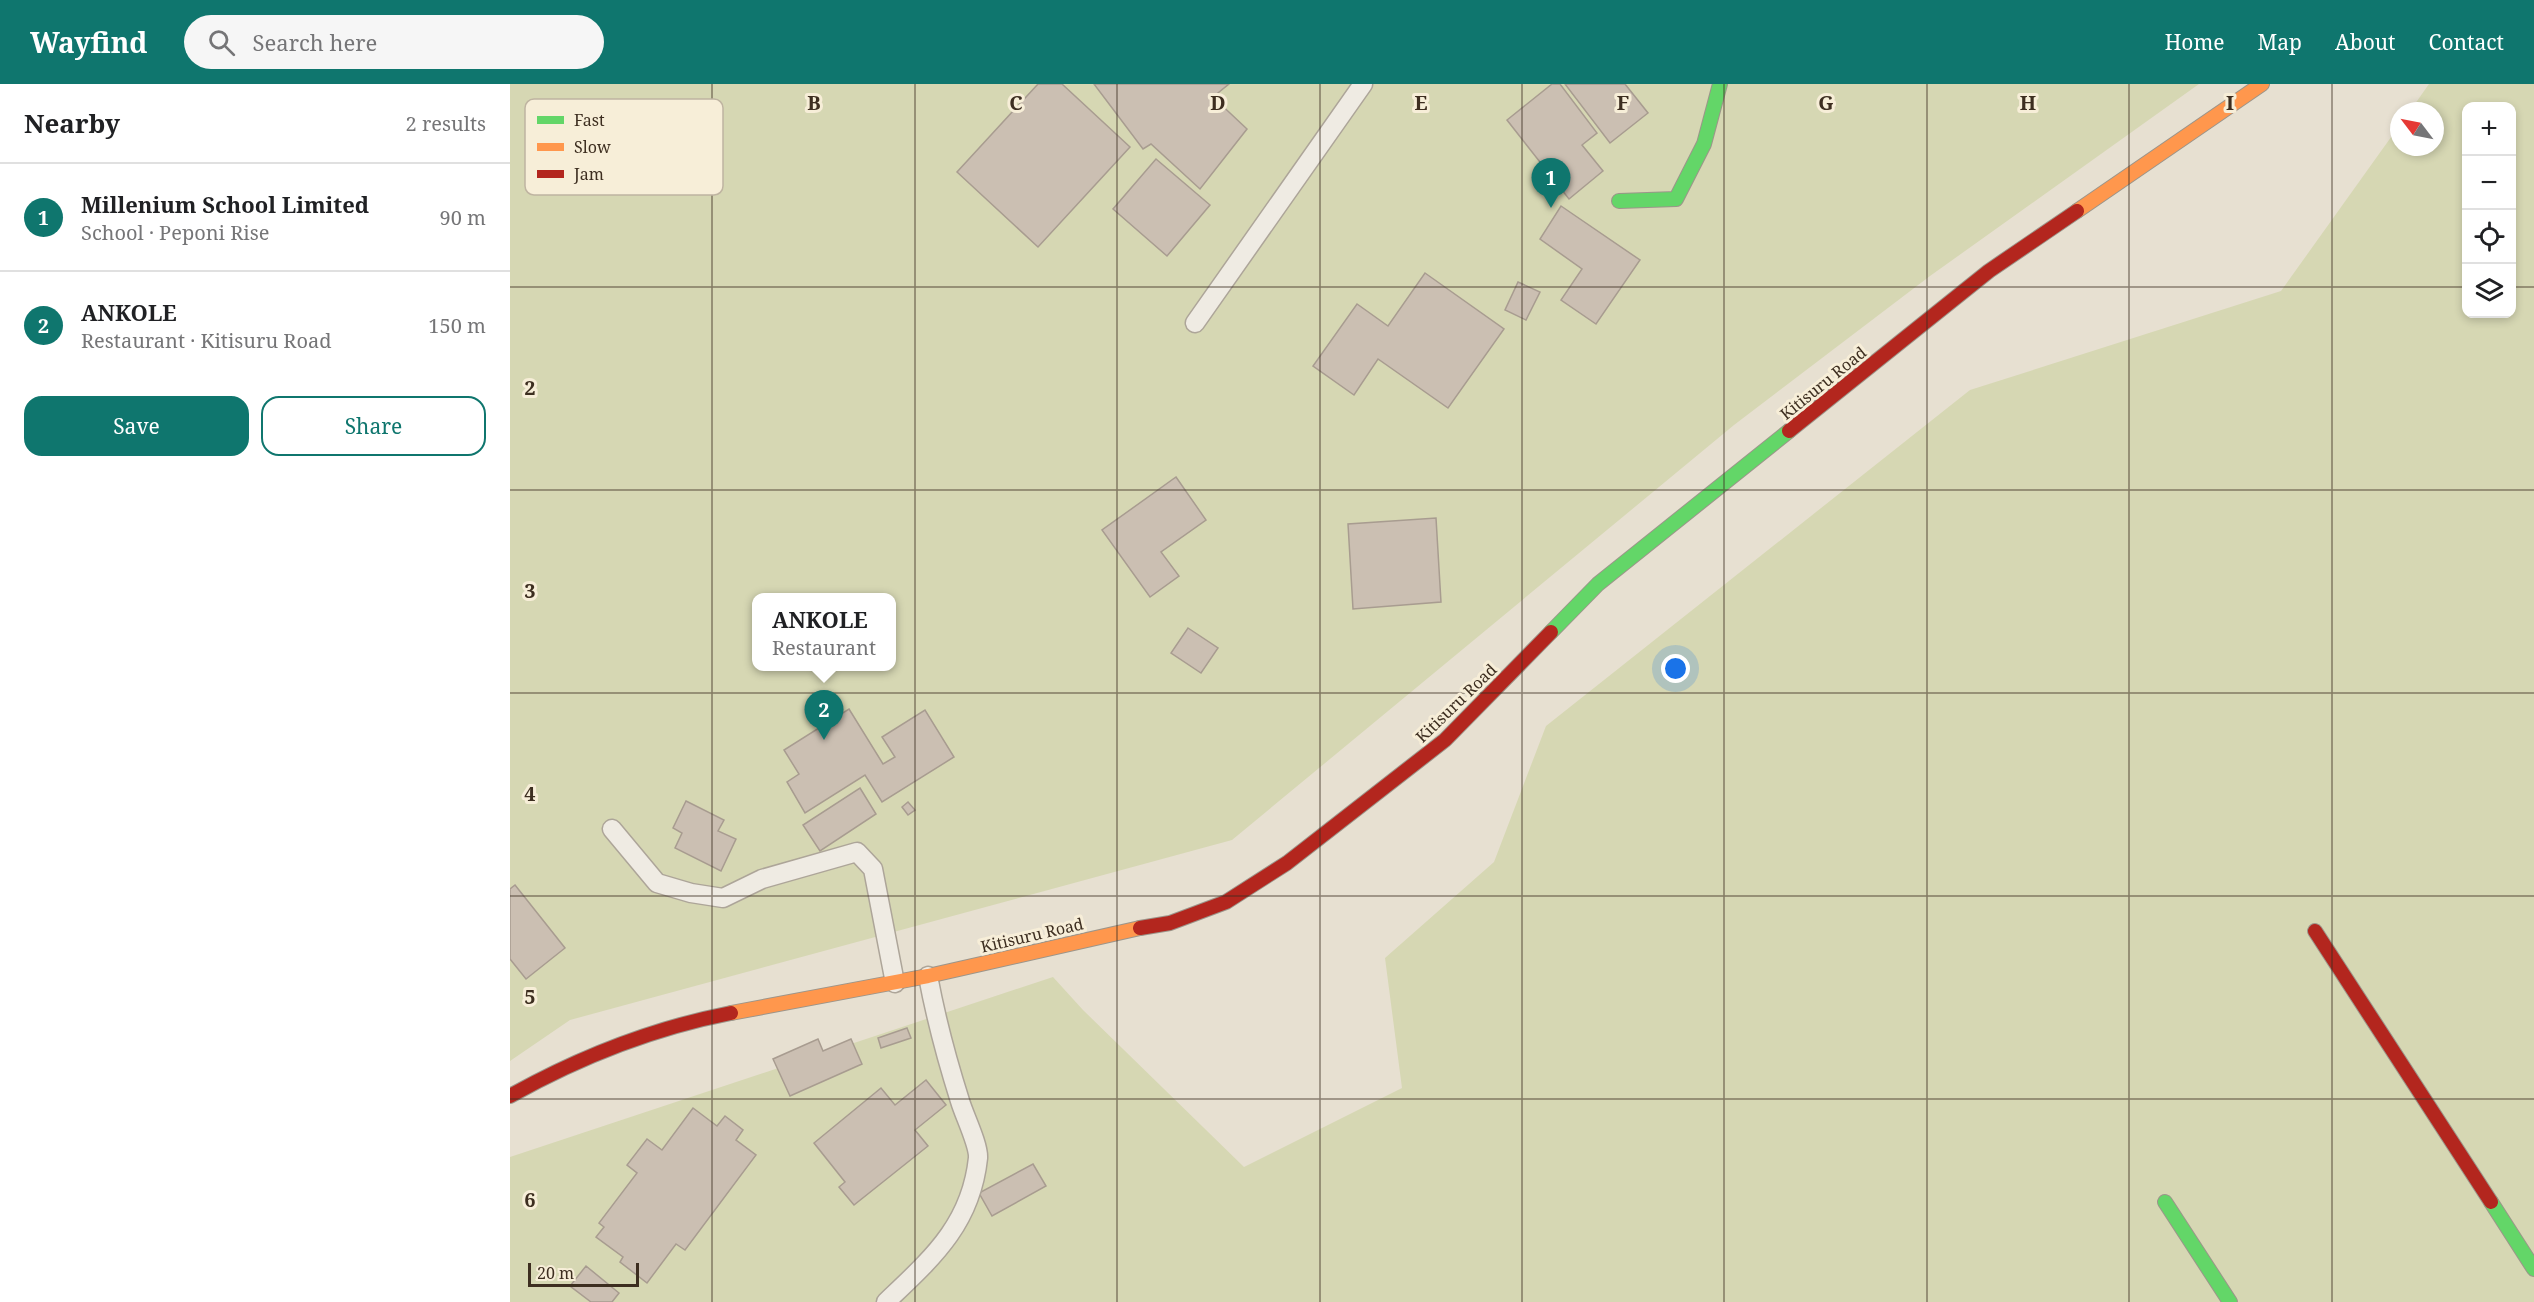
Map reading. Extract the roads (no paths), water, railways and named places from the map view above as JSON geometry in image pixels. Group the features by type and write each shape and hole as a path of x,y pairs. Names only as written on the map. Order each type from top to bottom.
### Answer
{"street":[{"path":"1619,201 1676,199 1704,144 1720,84"},
{"name":"Kitisuru Road","path":"510,1096 559,1069 691,1021 895,983 1119,931 1170,923 1226,902 1287,863 1445,740 1598,584 1989,271 2262,84"},
{"path":"2315,931 2534,1269"},
{"path":"2165,1202 2230,1302"}],"lane":[{"path":"1195,322 1363,84"},
{"path":"612,829 657,883 691,893 723,898 762,879 857,852 873,869 895,983"},
{"path":"886,1302 937,1254 953,1231 966,1204 978,1156 937,1023 928,976"}],"place":[{"name":"Millenium School Limited","path":"1551,208"},
{"name":"ANKOLE","path":"824,740"}]}
